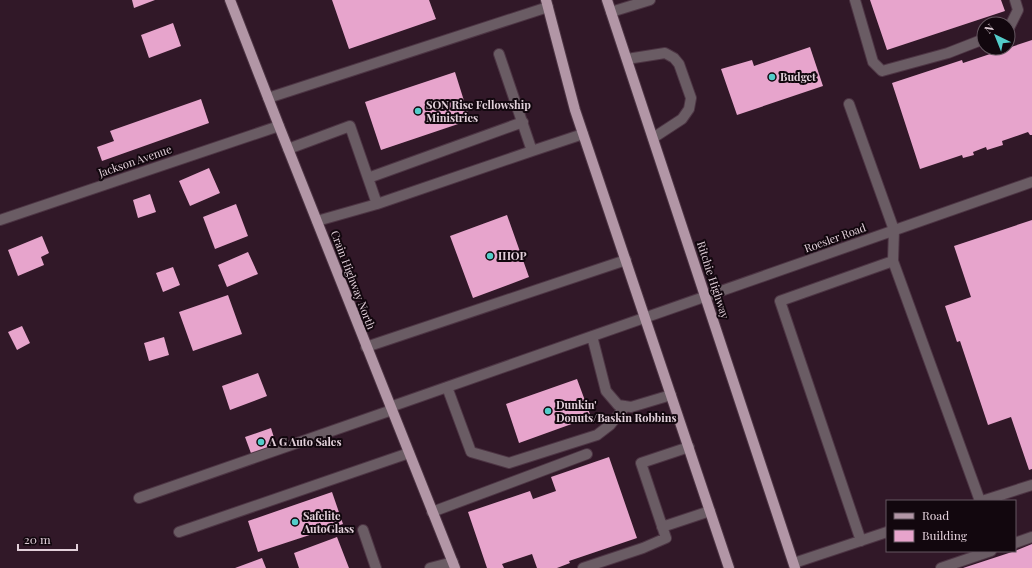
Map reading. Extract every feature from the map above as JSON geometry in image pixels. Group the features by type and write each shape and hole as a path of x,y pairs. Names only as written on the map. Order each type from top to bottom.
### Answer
{"main road":[{"name":"Crain Highway North","path":"230,0 366,348 454,565"},
{"name":"Ritchie Highway","path":"607,0 795,566"},
{"path":"547,4 575,110 646,317 729,568"}],"street":[{"path":"611,12 650,0"},
{"path":"855,0 873,62 882,71 948,53 976,42"},
{"path":"1015,0 1018,10 1015,16"},
{"path":"268,98 547,4"},
{"path":"627,59 665,53 674,58 679,64 690,98 689,109 682,119 653,138"},
{"path":"499,54 532,151"},
{"path":"849,104 894,230 893,261 981,500"},
{"path":"368,178 523,122"},
{"name":"Jackson Avenue","path":"0,220 279,126"},
{"path":"288,149 350,126 377,204"},
{"path":"317,221 377,204 583,134"},
{"name":"Roesler Road","path":"139,498 447,387 1032,182"},
{"path":"366,348 626,260"},
{"path":"861,541 780,301 893,261"},
{"path":"592,336 606,391 618,405 631,407 671,394"},
{"path":"447,387 471,452 509,463 597,435 610,425 625,406"},
{"path":"583,568 642,548 666,538 641,464 689,447"},
{"path":"179,532 409,453"},
{"path":"432,512 587,454"},
{"path":"984,500 1032,484"},
{"path":"662,527 710,511"},
{"path":"363,530 376,568"},
{"path":"795,566 886,532"},
{"path":"1016,543 1032,537"},
{"path":"941,568 988,552"},
{"path":"430,568 454,565"}],"building":[{"path":"132,0 155,0 134,8"},
{"path":"332,0 429,0 436,19 349,49"},
{"path":"870,0 1001,0 1005,11 990,16 976,16 976,21 887,50"},
{"path":"173,23 181,46 149,58 141,35"},
{"path":"1032,40 1032,135 1028,132 1002,141 1003,145 987,150 986,147 973,152 974,155 963,158 962,155 920,169 892,83 962,60 963,63 984,56 1016,56 1016,45"},
{"name":"Budget","path":"810,47 823,86 737,115 721,69 752,60 754,66"},
{"name":"SON Rise Fellowship Ministries","path":"455,72 470,120 381,150 365,102"},
{"path":"201,99 209,123 102,161 97,147 114,141 110,131"},
{"path":"209,168 220,193 190,206 179,181"},
{"path":"150,194 156,212 138,218 133,200"},
{"path":"236,204 248,236 215,249 203,217"},
{"name":"IHOP","path":"507,215 529,277 473,298 450,236"},
{"path":"1032,220 1032,469 1029,470 1011,417 988,425 960,341 957,342 945,306 971,297 954,246"},
{"path":"42,236 49,253 41,257 44,265 18,276 8,250"},
{"path":"248,252 258,274 227,287 218,265"},
{"path":"173,267 180,285 163,292 156,273"},
{"path":"228,295 242,334 193,351 179,312"},
{"path":"22,326 30,343 17,350 8,332"},
{"path":"164,337 169,355 149,361 144,343"},
{"path":"258,373 267,396 230,410 222,386"},
{"name":"Dunkin' Donuts/Baskin Robbins","path":"577,379 591,417 519,443 506,404"},
{"name":"A G Auto Sales","path":"271,428 277,447 252,456 245,437"},
{"path":"609,457 637,538 569,561 570,563 557,568 537,568 532,554 502,564 504,568 487,568 468,512 530,491 533,499 556,491 551,477"},
{"name":"Safelite AutoGlass","path":"332,492 343,524 258,552 248,521"},
{"path":"337,537 349,568 299,568 294,553"},
{"path":"1032,544 1032,568 963,568 1016,552 1016,551"},
{"path":"262,558 266,568 235,568"}],"place":[{"name":"Budget","path":"772,77"},
{"name":"SON Rise Fellowship Ministries","path":"418,111"},
{"name":"IHOP","path":"490,256"},
{"name":"Dunkin' Donuts/Baskin Robbins","path":"548,411"},
{"name":"A G Auto Sales","path":"261,442"},
{"name":"Safelite AutoGlass","path":"295,522"}]}
